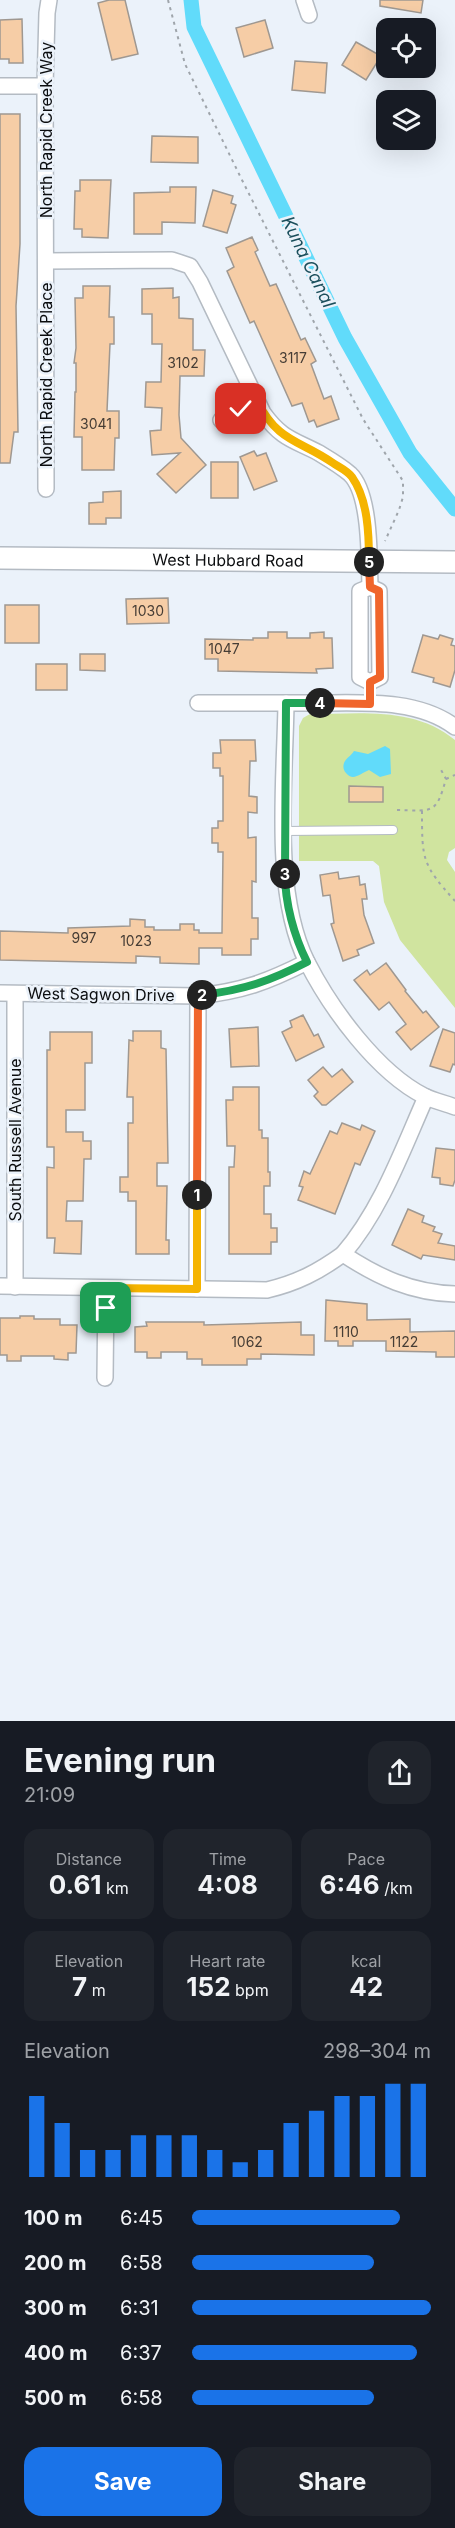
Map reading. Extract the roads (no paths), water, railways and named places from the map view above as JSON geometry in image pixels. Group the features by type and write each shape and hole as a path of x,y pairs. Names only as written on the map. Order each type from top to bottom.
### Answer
{"street":[{"name":"North Rapid Creek Way","path":"46,261 45,86 49,0"},
{"path":"304,0 309,15"},
{"path":"0,86 45,86"},
{"path":"46,261 172,260 190,266 200,282 257,401 274,428 284,437 320,454 351,475 362,498 369,534 370,587 379,591 380,677 370,682 370,704"},
{"name":"North Rapid Creek Place","path":"46,261 46,489"},
{"path":"221,420 257,401"},
{"name":"West Hubbard Road","path":"0,558 455,562"},
{"path":"198,703 405,706 444,719 455,727"},
{"path":"286,703 285,889 301,949 323,993 380,1064 426,1098 455,1107"},
{"name":"West Sagwon Drive","path":"7,993 198,996 230,992 270,981 307,962"},
{"name":"South Russell Avenue","path":"7,993 7,1287"},
{"path":"197,1289 198,996"},
{"path":"7,1287 267,1290 294,1284 317,1273 343,1254 359,1236 426,1098"},
{"path":"343,1254 393,1282 413,1289 455,1294"},
{"path":"105,1378 106,1288"}],"lane":[{"path":"285,831 393,830"}],"water":[{"path":"385,746 390,749 391,774 380,777 369,770 351,777 345,772 344,763 354,751 368,754"}],"waterway":[{"name":"Kuna Canal","path":"191,0 194,27 345,338 410,453 455,509"}]}
